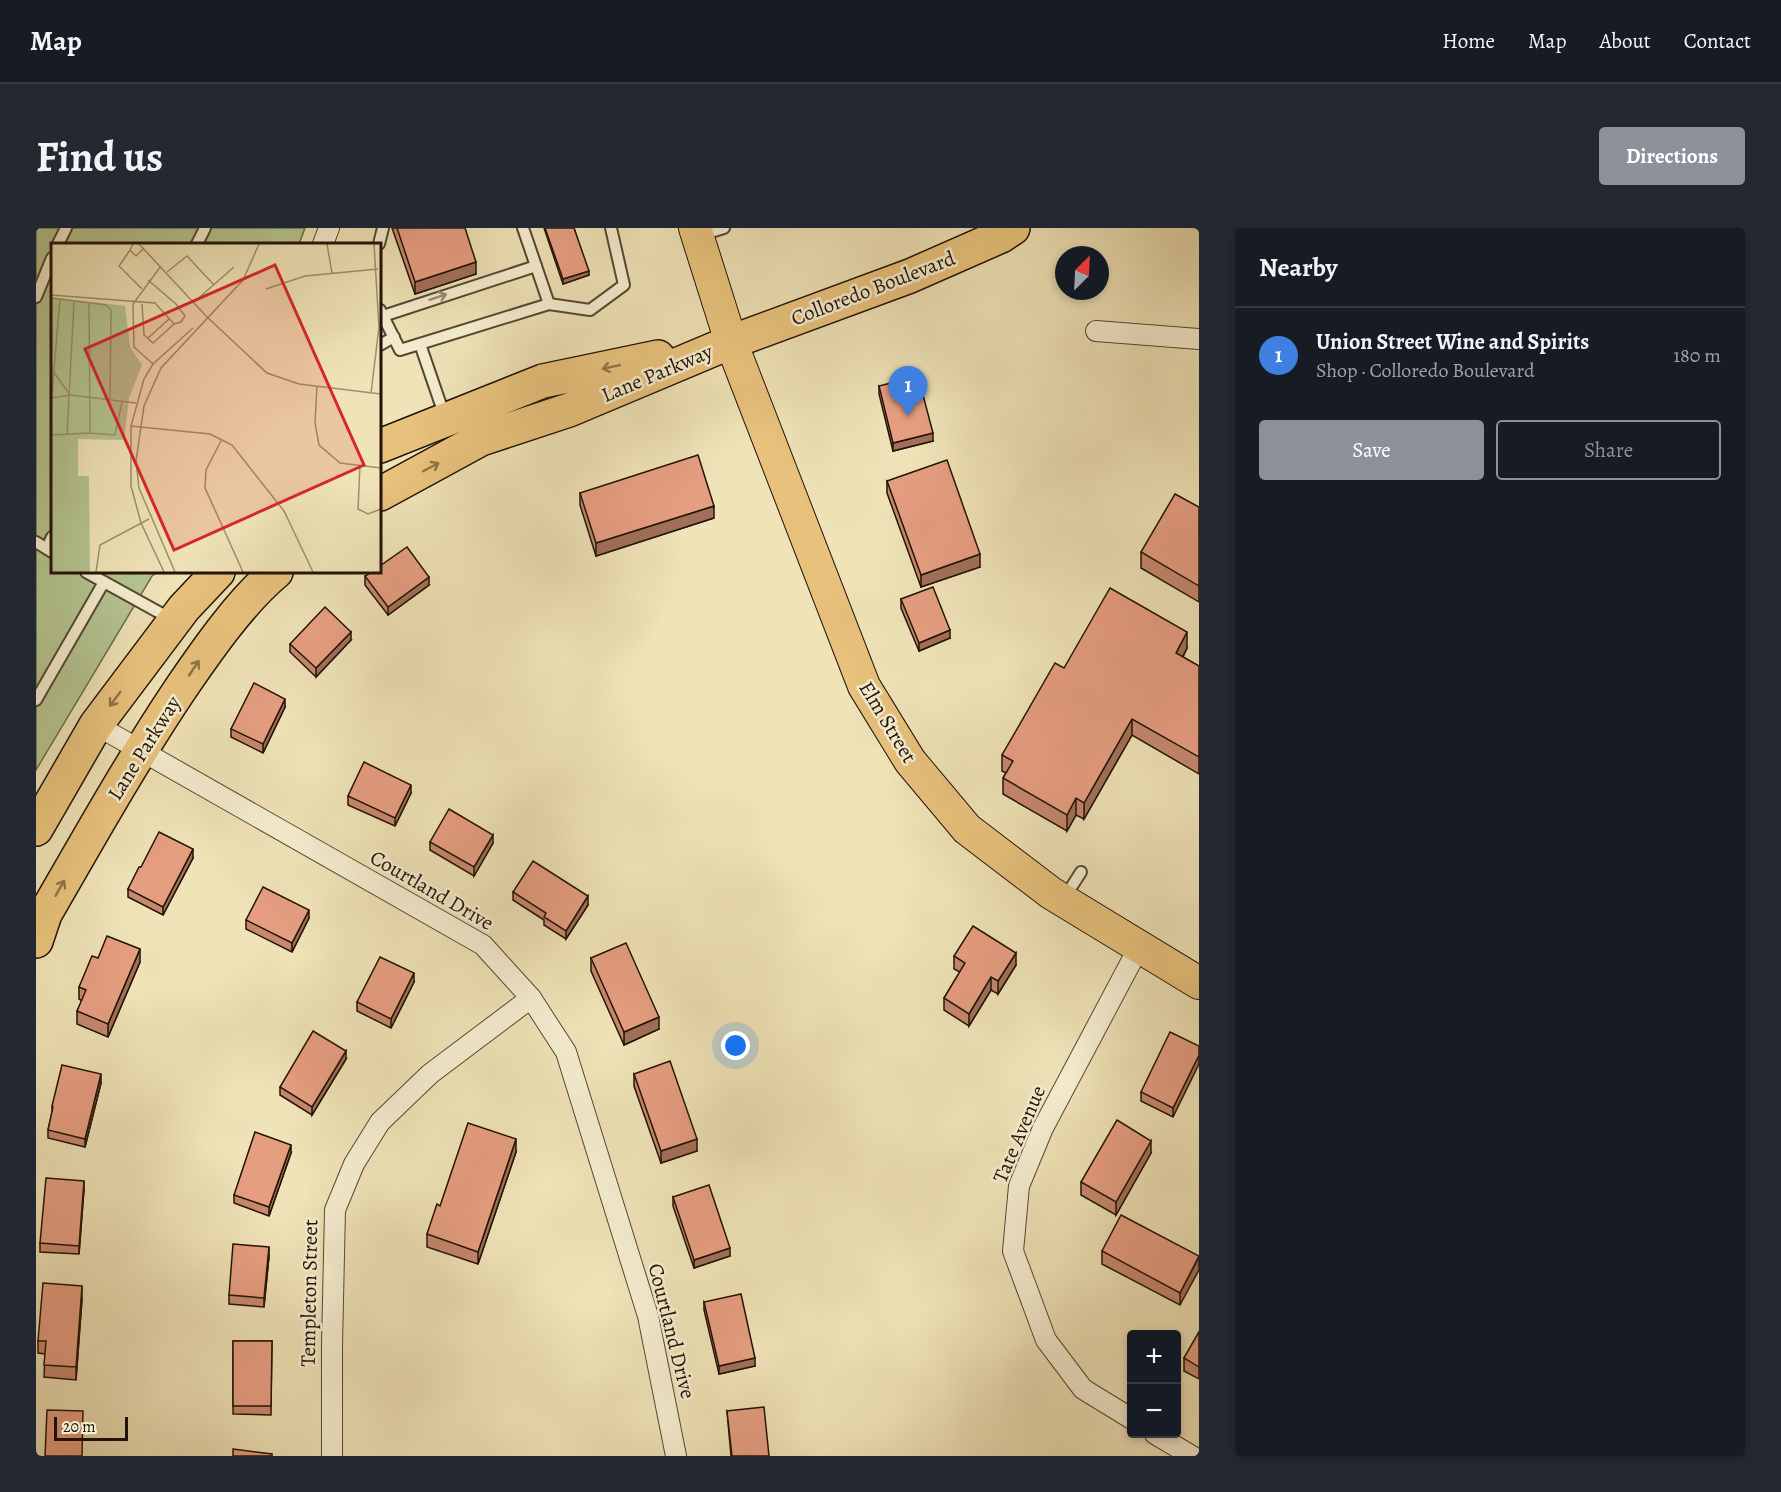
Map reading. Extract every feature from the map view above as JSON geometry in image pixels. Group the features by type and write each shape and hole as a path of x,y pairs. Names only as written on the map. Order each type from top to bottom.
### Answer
{"highway":[{"name":"Colloredo Boulevard","path":"730,342 910,276 1001,236 1013,228"},
{"name":"Lane Parkway","path":"381,446 543,381 730,342"},
{"name":"Lane Parkway","path":"381,493 481,439 569,410 730,342"},
{"path":"36,829 96,725 174,621 217,573"},
{"name":"Lane Parkway","path":"36,941 45,914 140,750 205,652 263,582 275,573"}],"main road":[{"name":"Elm Street","path":"706,231 730,342 864,686 910,761 967,829 1063,900 1139,948 1197,978"}],"street":[{"path":"322,243 329,228"},
{"path":"1096,331 1199,339"},
{"name":"Courtland Drive","path":"96,725 483,945 531,998 566,1052 648,1316 676,1456"},
{"name":"Tate Avenue","path":"1127,1416 1083,1389 1046,1340 1013,1251 1019,1186 1043,1128 1139,948"},
{"name":"Templeton Street","path":"332,1456 335,1210 354,1164 380,1122 430,1074 531,998"},
{"path":"1160,1438 1181,1453"}],"lane":[{"path":"58,243 66,228"},
{"path":"198,243 205,228"},
{"path":"379,243 383,228"},
{"path":"524,228 549,304"},
{"path":"536,266 381,313 400,350 549,304 590,310 624,285 611,228"},
{"path":"36,297 51,260"},
{"path":"381,344 394,337"},
{"path":"420,344 446,420"},
{"path":"36,542 50,550"},
{"path":"88,573 174,621"},
{"path":"36,700 104,582"},
{"path":"1063,900 1081,872"}],"green space":[{"path":"36,228 305,228 299,243 51,243 51,573 156,573 152,576 36,770"}],"building":[{"path":"397,228 465,228 476,262 415,282"},
{"path":"545,228 574,228 589,271 563,279"},
{"path":"918,376 933,433 893,443 879,386"},
{"path":"698,455 714,506 596,543 580,493"},
{"path":"947,460 980,554 921,575 887,481"},
{"path":"1175,494 1199,507 1199,586 1141,552"},
{"path":"407,547 429,577 388,607 365,576 370,573 381,573 381,565"},
{"path":"933,587 950,630 919,643 901,599"},
{"path":"1110,588 1187,632 1176,653 1199,666 1199,757 1132,719 1084,803 1076,798 1067,815 1003,778 1013,761 1002,755 1055,663 1064,668"},
{"path":"325,607 351,632 316,668 290,644"},
{"path":"254,683 285,699 263,744 231,729"},
{"path":"364,762 411,785 395,818 348,796"},
{"path":"449,809 493,835 474,867 430,842"},
{"path":"159,832 193,849 163,907 128,889"},
{"path":"533,861 588,896 566,931 544,917 546,913 513,892"},
{"path":"263,887 309,910 292,943 246,920"},
{"path":"973,926 1016,953 998,981 991,977 969,1014 944,998 965,963 954,956"},
{"path":"107,936 140,949 108,1024 77,1011 86,990 79,987 92,956 98,958"},
{"path":"626,943 659,1017 624,1032 591,958"},
{"path":"380,957 414,973 391,1019 357,1002"},
{"path":"313,1031 346,1051 312,1107 280,1087"},
{"path":"1170,1032 1199,1046 1199,1055 1173,1108 1141,1092"},
{"path":"670,1061 697,1139 661,1151 634,1074"},
{"path":"62,1065 101,1074 85,1139 48,1130"},
{"path":"1117,1120 1151,1141 1116,1202 1081,1182"},
{"path":"468,1123 516,1139 478,1252 427,1234 437,1204 440,1206"},
{"path":"255,1132 291,1145 269,1207 234,1195"},
{"path":"46,1178 84,1181 79,1246 40,1243"},
{"path":"709,1185 730,1248 694,1260 673,1197"},
{"path":"1121,1215 1199,1256 1180,1293 1102,1251"},
{"path":"233,1244 269,1247 264,1298 229,1295"},
{"path":"43,1283 82,1286 76,1367 44,1365 46,1341 38,1341"},
{"path":"741,1294 755,1358 719,1366 704,1302"},
{"path":"1199,1332 1199,1367 1184,1358"},
{"path":"233,1341 272,1341 271,1406 233,1406"},
{"path":"764,1407 769,1456 732,1456 727,1411"},
{"path":"47,1410 83,1411 82,1456 45,1456"},
{"path":"233,1449 272,1454 272,1456 233,1456"}],"place":[{"name":"Union Street Wine and Spirits","path":"908,416"}]}
